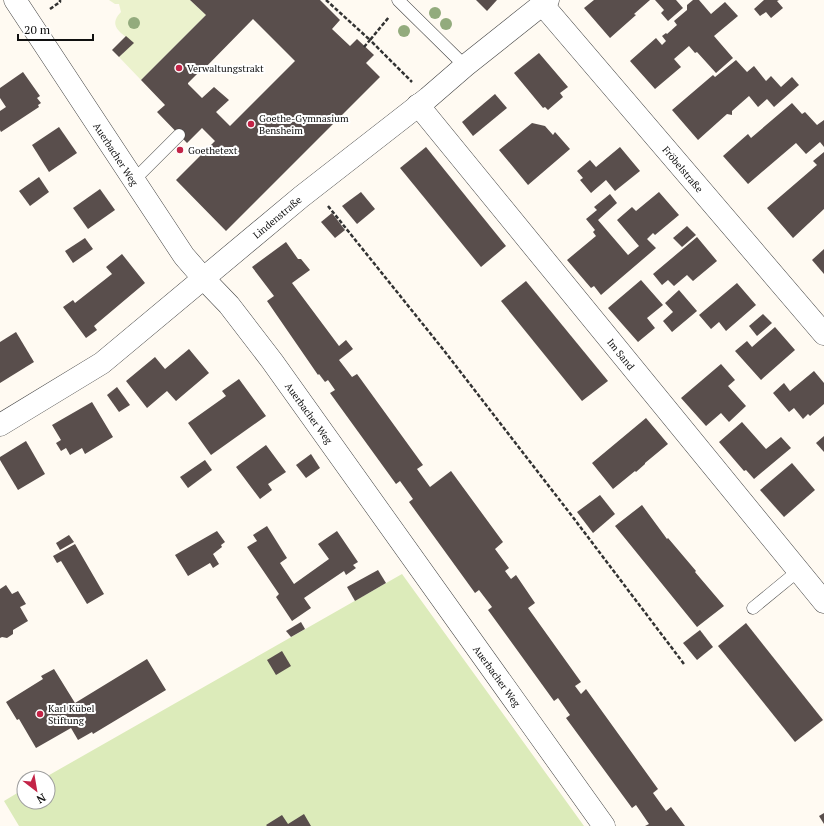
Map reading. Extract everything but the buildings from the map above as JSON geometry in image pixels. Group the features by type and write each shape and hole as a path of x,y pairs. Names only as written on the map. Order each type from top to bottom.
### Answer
{"street":[{"name":"Auerbacher Weg","path":"15,0 133,181 184,256 229,305 272,361 604,826"},
{"name":"Lindenstraße","path":"0,425 102,363 312,188 423,102 465,66 545,2"},
{"name":"Fröbelstraße","path":"545,2 824,334"},
{"name":"Im Sand","path":"423,102 824,602"}],"lane":[{"path":"398,0 465,66"},
{"path":"133,181 179,135"},
{"path":"753,608 798,570"}],"path":[{"path":"326,0 370,40 423,102"},
{"path":"364,47 381,28"},
{"path":"312,188 329,207 447,354 684,664"}],"green space":[{"path":"109,0 190,0 206,15 141,80 119,57 133,43 118,30 116,26 115,22 121,12 119,4 115,4"},
{"path":"402,574 584,826 19,826 4,801 16,794 16,810 56,810 56,771"}],"place":[{"name":"Verwaltungstrakt","path":"179,68"},
{"name":"Goethe-Gymnasium Bensheim","path":"251,124"},
{"name":"Goethetext","path":"180,150"},
{"name":"Karl Kübel Stiftung","path":"40,714"}]}
